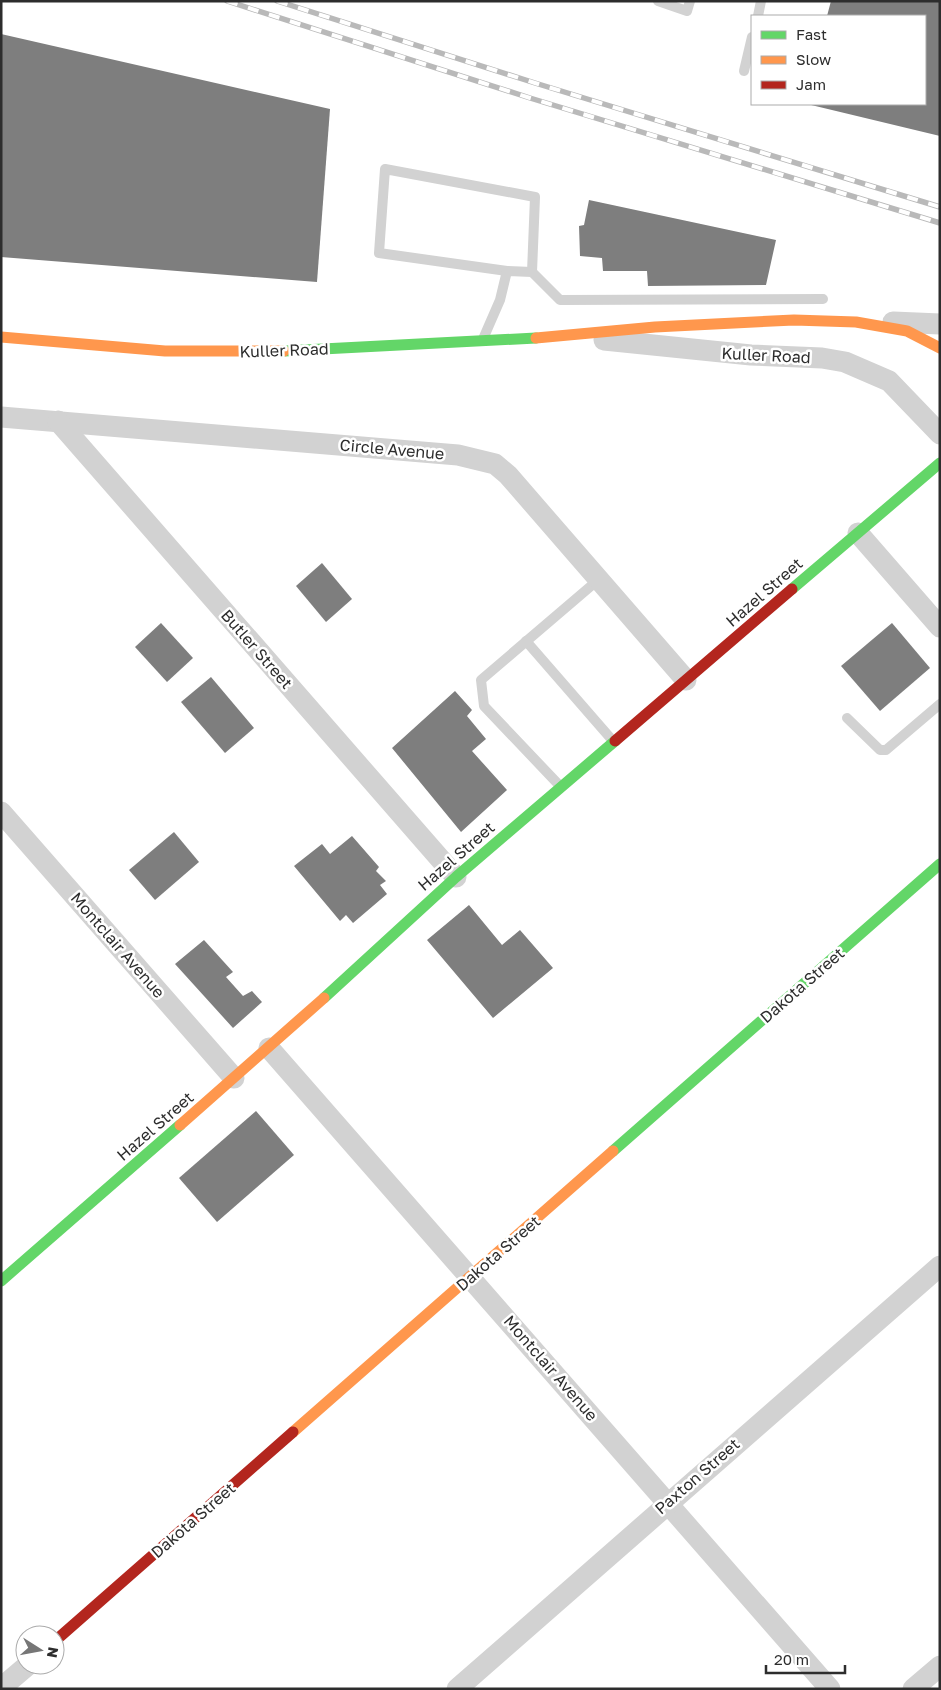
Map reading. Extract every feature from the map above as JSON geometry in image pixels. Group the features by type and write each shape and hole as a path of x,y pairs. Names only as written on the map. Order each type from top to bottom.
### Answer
{"street":[{"name":"Kuller Road","path":"1,337 218,352 482,342 708,323 841,321 940,324"},
{"name":"Kuller Road","path":"841,321 885,325 912,331 933,341 940,348"},
{"name":"Kuller Road","path":"567,336 706,351 822,358 845,362 888,381 940,434"},
{"name":"Circle Avenue","path":"1,417 458,455 495,464 508,475 686,680"},
{"name":"Butler Street","path":"58,421 456,877"},
{"name":"Hazel Street","path":"3,1277 269,1048 456,877 940,463"},
{"path":"858,533 940,627"},
{"name":"Montclair Avenue","path":"1,812 234,1078"},
{"name":"Dakota Street","path":"65,1632 940,864"},
{"name":"Montclair Avenue","path":"269,1048 471,1276 830,1689"},
{"name":"Paxton Street","path":"457,1689 668,1502 940,1266"},
{"path":"913,1689 940,1666"},
{"path":"1,1688 16,1675"}],"lane":[{"path":"658,1 687,11 690,1"},
{"path":"758,15 761,1"},
{"path":"744,71 751,41"},
{"path":"532,272 535,197 385,169 379,253 507,271 532,272 560,300 822,299"},
{"path":"482,342 500,300 507,271"},
{"path":"561,787 484,706 481,680 598,580"},
{"path":"526,642 614,742"},
{"path":"847,718 874,746 880,750 886,750 940,704"}],"building":[{"path":"831,1 940,1 940,136 811,105 926,105 926,15 827,15"},
{"path":"1,34 330,109 317,282 1,257"},
{"path":"589,200 776,240 766,285 648,286 647,271 603,271 602,258 580,256 579,226 584,225"},
{"path":"322,563 352,599 326,622 296,586"},
{"path":"161,623 193,658 167,682 135,647"},
{"path":"892,623 930,668 880,711 841,666"},
{"path":"211,677 254,728 225,753 181,702"},
{"path":"455,691 472,710 467,716 486,739 472,751 507,790 461,832 392,748"},
{"path":"174,832 199,862 155,900 129,870"},
{"path":"352,836 379,867 376,871 386,881 380,885 387,894 353,923 346,915 340,921 294,866 322,844 330,854"},
{"path":"469,905 502,945 520,930 553,968 493,1018 427,940"},
{"path":"204,940 233,972 226,977 243,996 252,991 262,1002 233,1028 175,964"},
{"path":"256,1111 294,1155 217,1222 179,1178"}],"railway":[{"path":"227,1 530,98 940,223"},
{"path":"277,1 535,83 940,207"}],"traffic: fast":[{"path":"284,351 536,338"},
{"path":"792,589 940,463"},
{"path":"324,998 456,877 615,741"},
{"path":"613,1151 940,864"},
{"path":"1,1281 180,1125"}],"traffic: slow":[{"path":"536,338 655,327 794,320 856,322 907,331 940,348"},
{"path":"1,337 165,351 284,351"},
{"path":"180,1125 324,998"},
{"path":"293,1432 613,1151"}],"traffic: jam":[{"path":"615,741 792,589"},
{"path":"65,1632 293,1432"}]}
